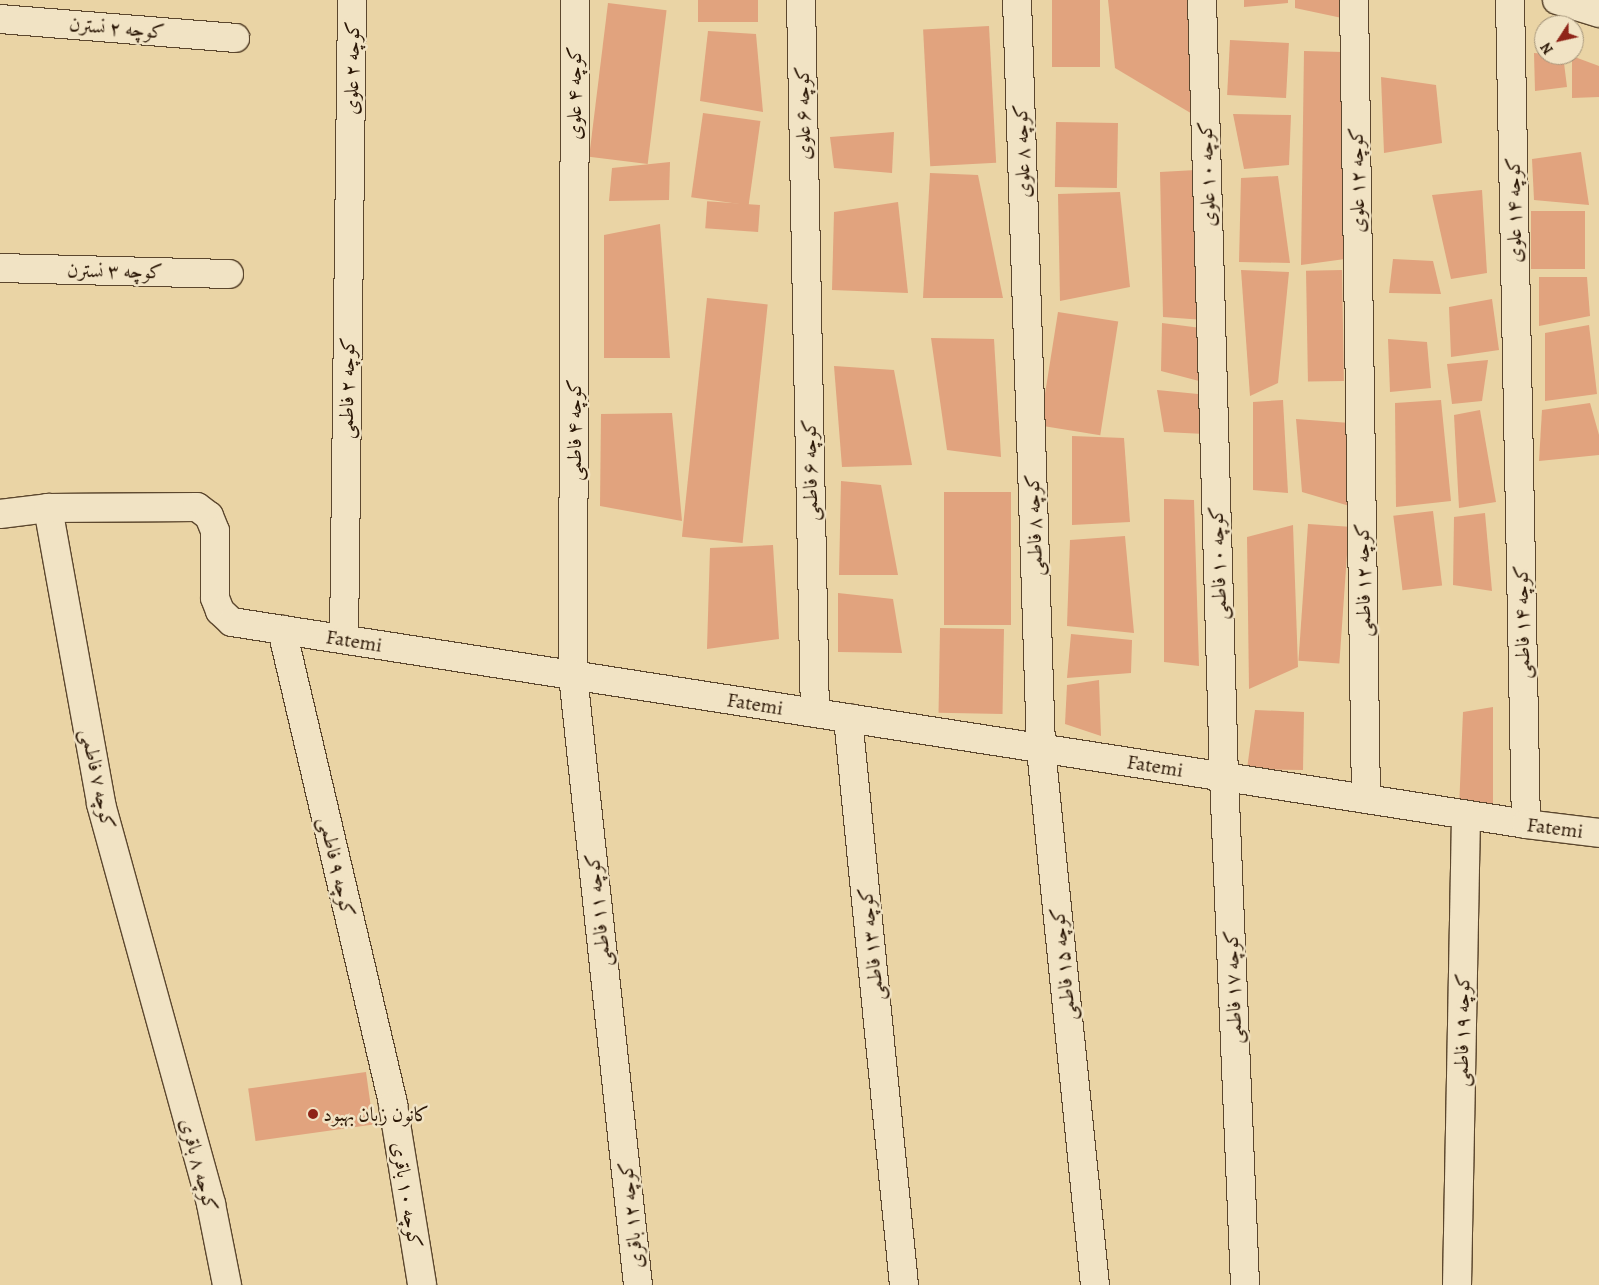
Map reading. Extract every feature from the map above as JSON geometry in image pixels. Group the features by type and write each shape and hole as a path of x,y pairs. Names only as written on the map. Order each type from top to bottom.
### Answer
{"street":[{"name":"کوچه ۲ علوی","path":"351,137 352,0"},
{"name":"کوچه ۴ علوی","path":"574,186 575,0"},
{"name":"کوچه ۶ علوی","path":"801,0 805,227"},
{"name":"کوچه ۸ علوی","path":"1017,0 1027,302"},
{"name":"کوچه ۱۰ علوی","path":"1202,0 1212,348"},
{"name":"کوچه ۱۲ علوی","path":"1354,0 1360,360"},
{"name":"کوچه ۱۴ علوی","path":"1510,0 1518,420"},
{"path":"1559,0 1599,13"},
{"name":"کوچه ۲ نسترن","path":"0,19 235,38"},
{"name":"کوچه ۲ فاطمی","path":"344,639 351,137"},
{"name":"کوچه ۴ فاطمی","path":"573,675 574,186"},
{"name":"کوچه ۶ فاطمی","path":"805,227 815,713"},
{"name":"کوچه ۳ نسترن","path":"0,268 230,274"},
{"name":"کوچه ۸ فاطمی","path":"1027,302 1041,749"},
{"name":"کوچه ۱۰ فاطمی","path":"1212,348 1224,777"},
{"name":"کوچه ۱۲ فاطمی","path":"1360,360 1366,799"},
{"name":"کوچه ۱۴ فاطمی","path":"1518,420 1526,824"},
{"name":"Fatemi","path":"0,514 48,508 198,507 209,516 215,531 215,598 220,611 232,622 1466,815 1599,833"},
{"name":"کوچه ۷ فاطمی","path":"48,508 101,804 167,1046"},
{"name":"کوچه ۹ فاطمی","path":"282,630 393,1104"},
{"name":"کوچه ۱۱ فاطمی","path":"573,675 623,1144"},
{"name":"کوچه ۱۳ فاطمی","path":"848,718 904,1285"},
{"name":"کوچه ۱۵ فاطمی","path":"1041,749 1095,1285"},
{"name":"کوچه ۱۷ فاطمی","path":"1224,777 1245,1285"},
{"name":"کوچه ۱۹ فاطمی","path":"1456,1285 1466,815"},
{"name":"کوچه ۸ باقری","path":"167,1046 211,1204 227,1285"},
{"name":"کوچه ۱۰ باقری","path":"393,1104 422,1285"},
{"name":"کوچه ۱۲ باقری","path":"623,1144 638,1285"}],"building":[{"path":"698,0 758,0 758,22 698,22"},
{"path":"1052,0 1100,0 1100,67 1052,67"},
{"path":"1108,0 1192,0 1199,118 1115,68"},
{"path":"1244,0 1288,0 1288,3 1244,7"},
{"path":"1295,0 1345,0 1342,18 1295,8"},
{"path":"608,3 667,10 648,164 589,157"},
{"path":"989,26 996,163 930,166 923,29"},
{"path":"708,31 756,34 763,112 700,101"},
{"path":"1230,40 1289,43 1286,98 1227,95"},
{"path":"1304,51 1343,52 1345,259 1301,265"},
{"path":"1584,60 1599,66 1599,97 1572,98 1572,65 1584,65"},
{"path":"1534,65 1564,65 1567,87 1535,91"},
{"path":"1381,77 1436,85 1442,143 1384,153"},
{"path":"703,113 760,121 749,205 691,197"},
{"path":"1233,114 1291,115 1289,165 1244,169"},
{"path":"1056,122 1118,123 1117,188 1055,187"},
{"path":"894,132 892,173 834,168 830,137"},
{"path":"1581,152 1589,205 1534,200 1532,159"},
{"path":"670,162 669,200 609,201 612,168"},
{"path":"1196,170 1204,320 1163,317 1160,172"},
{"path":"930,173 978,175 1003,298 923,298"},
{"path":"1278,176 1290,263 1239,262 1241,178"},
{"path":"1482,190 1487,273 1451,279 1432,195"},
{"path":"1120,192 1130,287 1060,301 1058,194"},
{"path":"707,201 760,205 758,232 705,228"},
{"path":"898,202 908,293 832,290 834,212"},
{"path":"1531,211 1585,211 1585,269 1531,269"},
{"path":"660,224 670,358 604,358 604,235"},
{"path":"1393,259 1433,261 1441,294 1389,293"},
{"path":"1241,270 1289,272 1278,383 1250,396"},
{"path":"1342,270 1344,381 1308,382 1306,271"},
{"path":"1539,277 1587,277 1590,316 1539,326"},
{"path":"707,298 768,304 743,543 682,537"},
{"path":"1492,299 1499,350 1451,357 1449,307"},
{"path":"1058,312 1118,322 1100,435 1040,426"},
{"path":"1162,323 1201,328 1199,381 1161,371"},
{"path":"1589,325 1597,394 1545,401 1545,333"},
{"path":"931,338 994,339 1001,457 947,450"},
{"path":"1388,339 1427,342 1431,388 1390,392"},
{"path":"1488,360 1482,401 1452,404 1447,364"},
{"path":"834,366 894,370 912,465 842,467"},
{"path":"1157,390 1198,394 1205,434 1164,432"},
{"path":"1283,400 1288,493 1253,490 1253,402"},
{"path":"1441,400 1451,501 1396,507 1395,403"},
{"path":"1590,403 1599,435 1599,455 1539,461 1542,410"},
{"path":"1480,410 1496,502 1459,508 1454,415"},
{"path":"672,413 682,521 600,506 601,414"},
{"path":"1296,419 1350,423 1353,507 1302,492"},
{"path":"1072,436 1124,438 1130,522 1072,525"},
{"path":"841,481 881,485 898,575 839,575"},
{"path":"944,492 1011,492 1011,625 944,625"},
{"path":"1164,499 1194,500 1199,666 1164,662"},
{"path":"1433,511 1442,585 1402,590 1393,516"},
{"path":"1485,513 1492,591 1453,585 1454,517"},
{"path":"1308,524 1349,527 1339,664 1298,661"},
{"path":"1293,525 1298,667 1249,689 1247,537"},
{"path":"1125,536 1134,633 1067,626 1070,540"},
{"path":"773,545 779,639 707,649 710,548"},
{"path":"838,593 893,599 902,653 838,652"},
{"path":"940,628 1004,629 1003,714 939,713"},
{"path":"1071,634 1132,640 1131,673 1067,678"},
{"path":"1099,680 1101,736 1065,724 1067,685"},
{"path":"1493,707 1493,803 1459,809 1463,712"},
{"path":"1255,710 1304,712 1303,770 1247,769"},
{"name":"کانون زبان بهبود","path":"366,1072 373,1124 256,1141 248,1089"}],"place":[{"name":"کانون زبان بهبود","path":"313,1114"}]}
